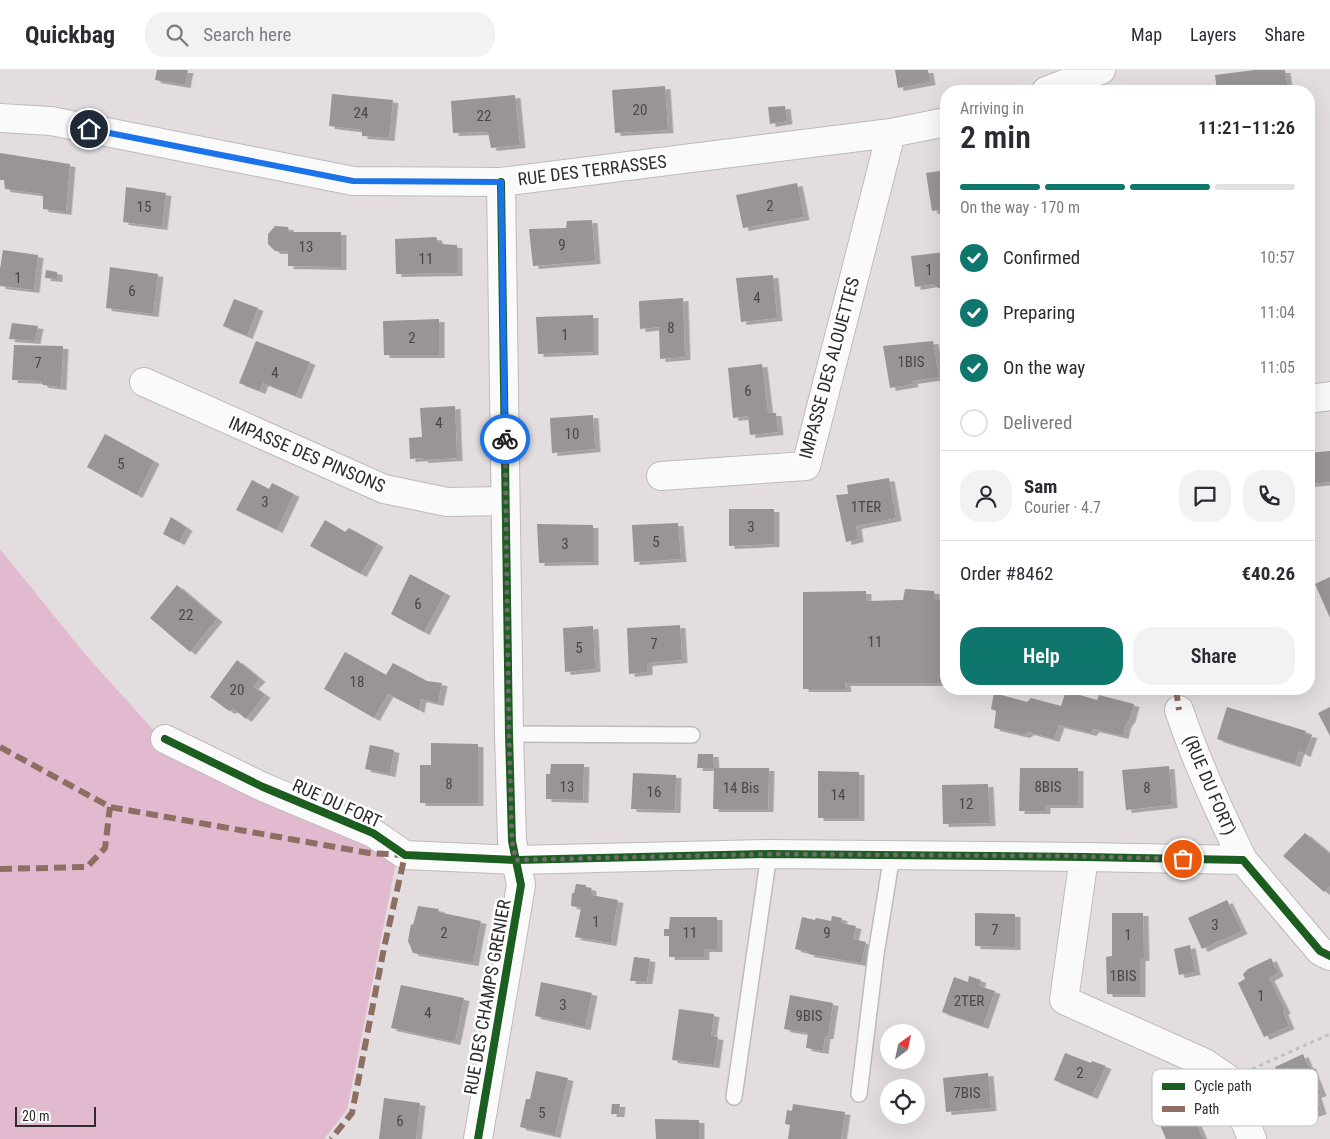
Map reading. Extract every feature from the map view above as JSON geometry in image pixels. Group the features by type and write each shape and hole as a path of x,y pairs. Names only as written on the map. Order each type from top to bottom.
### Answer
{"street":[{"path":"1058,84 1101,70"},
{"name":"RUE DES TERRASSES","path":"0,118 51,121 353,181 501,182 891,133 940,123"},
{"name":"IMPASSE DES ALOUETTES","path":"661,476 806,466 891,133"},
{"name":"RUE DES CHAMPS GRENIER","path":"478,1139 522,885 512,841 501,182"},
{"name":"IMPASSE DES PINSONS","path":"144,382 384,489 446,502 506,501"},
{"path":"1315,398 1330,396"},
{"name":"(RUE DU FORT)","path":"1179,710 1189,741 1225,824 1243,860"},
{"name":"RUE DU FORT","path":"165,739 263,787 373,833 404,855 516,860 769,854 1243,860"},
{"path":"1084,857 1064,1000 1205,1063 1214,1069"},
{"path":"1243,860 1320,951 1330,956"},
{"path":"1247,1126 1252,1139"}],"lane":[{"path":"509,734 692,735"},
{"path":"734,1097 769,854"},
{"path":"859,1094 876,954 892,855"}],"path":[{"path":"1251,1069 1330,1034"}],"shaded area":[{"path":"0,549 85,654 157,734 376,839 396,863 347,1110 324,1139 0,1139"}],"building":[{"path":"157,70 188,70 185,85 155,80"},
{"path":"895,70 928,70 930,82 898,88"},
{"path":"1255,70 1285,70 1287,85 1216,85 1215,75"},
{"path":"665,86 668,130 615,133 612,90"},
{"path":"332,94 393,100 389,138 362,136 362,130 329,126"},
{"path":"515,95 520,145 491,148 488,132 453,133 451,101"},
{"path":"785,106 787,121 770,124 768,107"},
{"path":"0,153 70,164 66,212 43,209 43,194 5,189 4,180 0,180"},
{"path":"940,171 940,210 932,211 926,173"},
{"path":"797,183 804,217 743,228 736,195"},
{"path":"126,187 166,193 162,227 123,222"},
{"path":"592,220 595,261 533,266 529,229 566,228 567,221"},
{"path":"275,226 288,227 289,232 341,232 341,267 288,266 288,251 275,251 268,244 268,234"},
{"path":"436,237 439,244 457,245 457,273 396,274 395,239"},
{"path":"3,250 38,255 34,290 0,286"},
{"path":"940,253 940,288 933,284 915,287 911,256"},
{"path":"110,267 158,274 153,314 106,308"},
{"path":"46,270 57,272 57,279 45,278"},
{"path":"773,275 777,318 741,322 736,278"},
{"path":"683,298 685,357 660,359 659,327 640,329 639,301"},
{"path":"234,299 258,308 247,336 223,326"},
{"path":"593,315 593,352 538,354 536,317"},
{"path":"439,319 439,355 384,355 383,321"},
{"path":"12,323 38,326 35,341 9,339"},
{"path":"256,341 310,362 296,396 263,383 260,391 239,383"},
{"path":"933,341 939,377 912,381 913,384 890,388 883,346"},
{"path":"14,345 63,346 61,387 43,385 40,381 12,380"},
{"path":"762,364 768,413 776,413 778,432 750,435 748,416 733,418 728,368"},
{"path":"455,406 457,458 410,459 409,438 422,437 420,408"},
{"path":"593,415 595,449 552,453 550,418"},
{"path":"105,434 154,461 137,495 87,467"},
{"path":"1330,451 1330,482 1315,483 1315,452"},
{"path":"889,478 896,518 856,526 858,539 846,542 836,495 848,494 847,485"},
{"path":"252,480 269,489 272,483 294,494 277,530 236,510"},
{"path":"729,509 774,509 774,544 729,546"},
{"path":"171,517 187,528 179,542 163,534"},
{"path":"325,520 345,532 349,528 378,544 361,574 310,546"},
{"path":"678,523 681,559 634,562 632,525"},
{"path":"537,524 593,525 593,562 539,563"},
{"path":"410,574 445,593 424,632 391,614"},
{"path":"1330,577 1330,618 1315,584"},
{"path":"177,585 217,619 190,652 150,618"},
{"path":"905,589 934,591 935,600 940,600 940,683 845,683 846,689 803,689 803,592 866,591 866,601 903,600"},
{"path":"680,625 682,660 647,663 647,672 629,674 627,628"},
{"path":"593,626 595,669 565,672 563,628"},
{"path":"345,652 386,675 393,663 427,681 442,683 438,703 421,699 419,710 388,694 374,718 324,689"},
{"path":"237,660 260,679 253,686 265,695 246,719 234,709 229,711 210,697"},
{"path":"994,695 1001,695 1027,702 1031,698 1061,706 1065,695 1080,695 1097,700 1099,695 1134,704 1123,736 1094,729 1091,733 1059,725 1054,739 1029,732 1024,735 994,728 996,711 991,709"},
{"path":"1227,707 1306,731 1305,734 1312,735 1305,754 1299,751 1295,764 1217,739"},
{"path":"1330,707 1330,736 1318,713"},
{"path":"431,743 478,744 478,803 420,803 420,765 431,765"},
{"path":"370,745 394,750 390,774 365,769"},
{"path":"698,754 713,754 714,768 697,768"},
{"path":"551,764 584,764 583,800 546,799 546,774 550,774"},
{"path":"1169,766 1172,805 1126,810 1122,770"},
{"path":"714,768 769,768 768,809 713,809"},
{"path":"1020,768 1078,768 1078,805 1045,805 1045,811 1019,811"},
{"path":"818,771 859,772 859,818 818,818"},
{"path":"633,773 676,775 675,810 631,809"},
{"path":"988,784 990,823 943,824 942,785"},
{"path":"1305,833 1330,854 1330,886 1324,892 1283,856"},
{"path":"576,884 586,885 586,887 591,888 591,895 618,900 611,943 575,937 581,908 571,906 572,893 574,893"},
{"path":"1227,900 1242,931 1202,949 1188,918"},
{"path":"418,906 439,909 438,912 481,921 473,963 413,953 408,941 411,924 413,925"},
{"path":"975,913 1015,914 1015,947 975,946"},
{"path":"1112,913 1143,913 1144,958 1140,958 1140,994 1107,994 1106,957 1112,956"},
{"path":"832,916 842,918 841,923 856,926 853,939 866,942 861,963 808,954 809,952 795,949 802,917 831,921"},
{"path":"670,917 717,917 717,949 704,949 704,957 669,957 669,936 664,936 664,929 669,929"},
{"path":"1190,945 1195,972 1179,975 1174,949"},
{"path":"634,957 650,959 647,981 630,981"},
{"path":"1271,958 1278,973 1269,978 1285,1010 1283,1012 1289,1026 1264,1037 1238,983 1245,979 1243,974 1248,969"},
{"path":"969,976 981,980 979,986 995,991 983,1026 942,1012 954,977 968,982"},
{"path":"541,982 592,993 585,1027 535,1016"},
{"path":"401,985 464,998 455,1042 391,1028"},
{"path":"790,995 833,1003 828,1036 825,1036 823,1051 806,1048 808,1033 784,1029"},
{"path":"679,1009 714,1014 711,1036 718,1037 714,1065 672,1060"},
{"path":"1065,1053 1091,1063 1092,1061 1106,1066 1092,1096 1054,1080"},
{"path":"1303,1054 1308,1066 1310,1065 1312,1069 1276,1069 1275,1067"},
{"path":"536,1071 568,1078 555,1135 520,1127 526,1099 530,1099"},
{"path":"988,1073 991,1108 946,1112 943,1078"},
{"path":"384,1098 420,1103 416,1139 379,1139"},
{"path":"1318,1101 1321,1111 1318,1112"},
{"path":"612,1104 620,1104 619,1114 611,1114"},
{"path":"793,1104 845,1112 841,1139 788,1139 790,1125 785,1124 787,1110 792,1111"},
{"path":"655,1119 699,1120 699,1139 656,1139"},
{"path":"1160,1126 1197,1126 1203,1139 1166,1139"}],"marked path":[{"path":"1177,695 1179,710"},
{"path":"0,747 110,807 369,853 405,855 384,948 352,1113 331,1139"},
{"path":"0,869 87,867 105,848 110,807"}],"cycle path":[{"path":"478,1139 521,885 512,841 501,182"},
{"path":"165,739 263,787 373,833 405,855 516,860 769,854 1243,860 1320,951 1330,956"}],"way so far":[{"path":"505,439 509,734 512,841 516,860 769,854 1065,856 1183,859"}],"route":[{"path":"89,129 353,181 501,182 505,439"}]}
